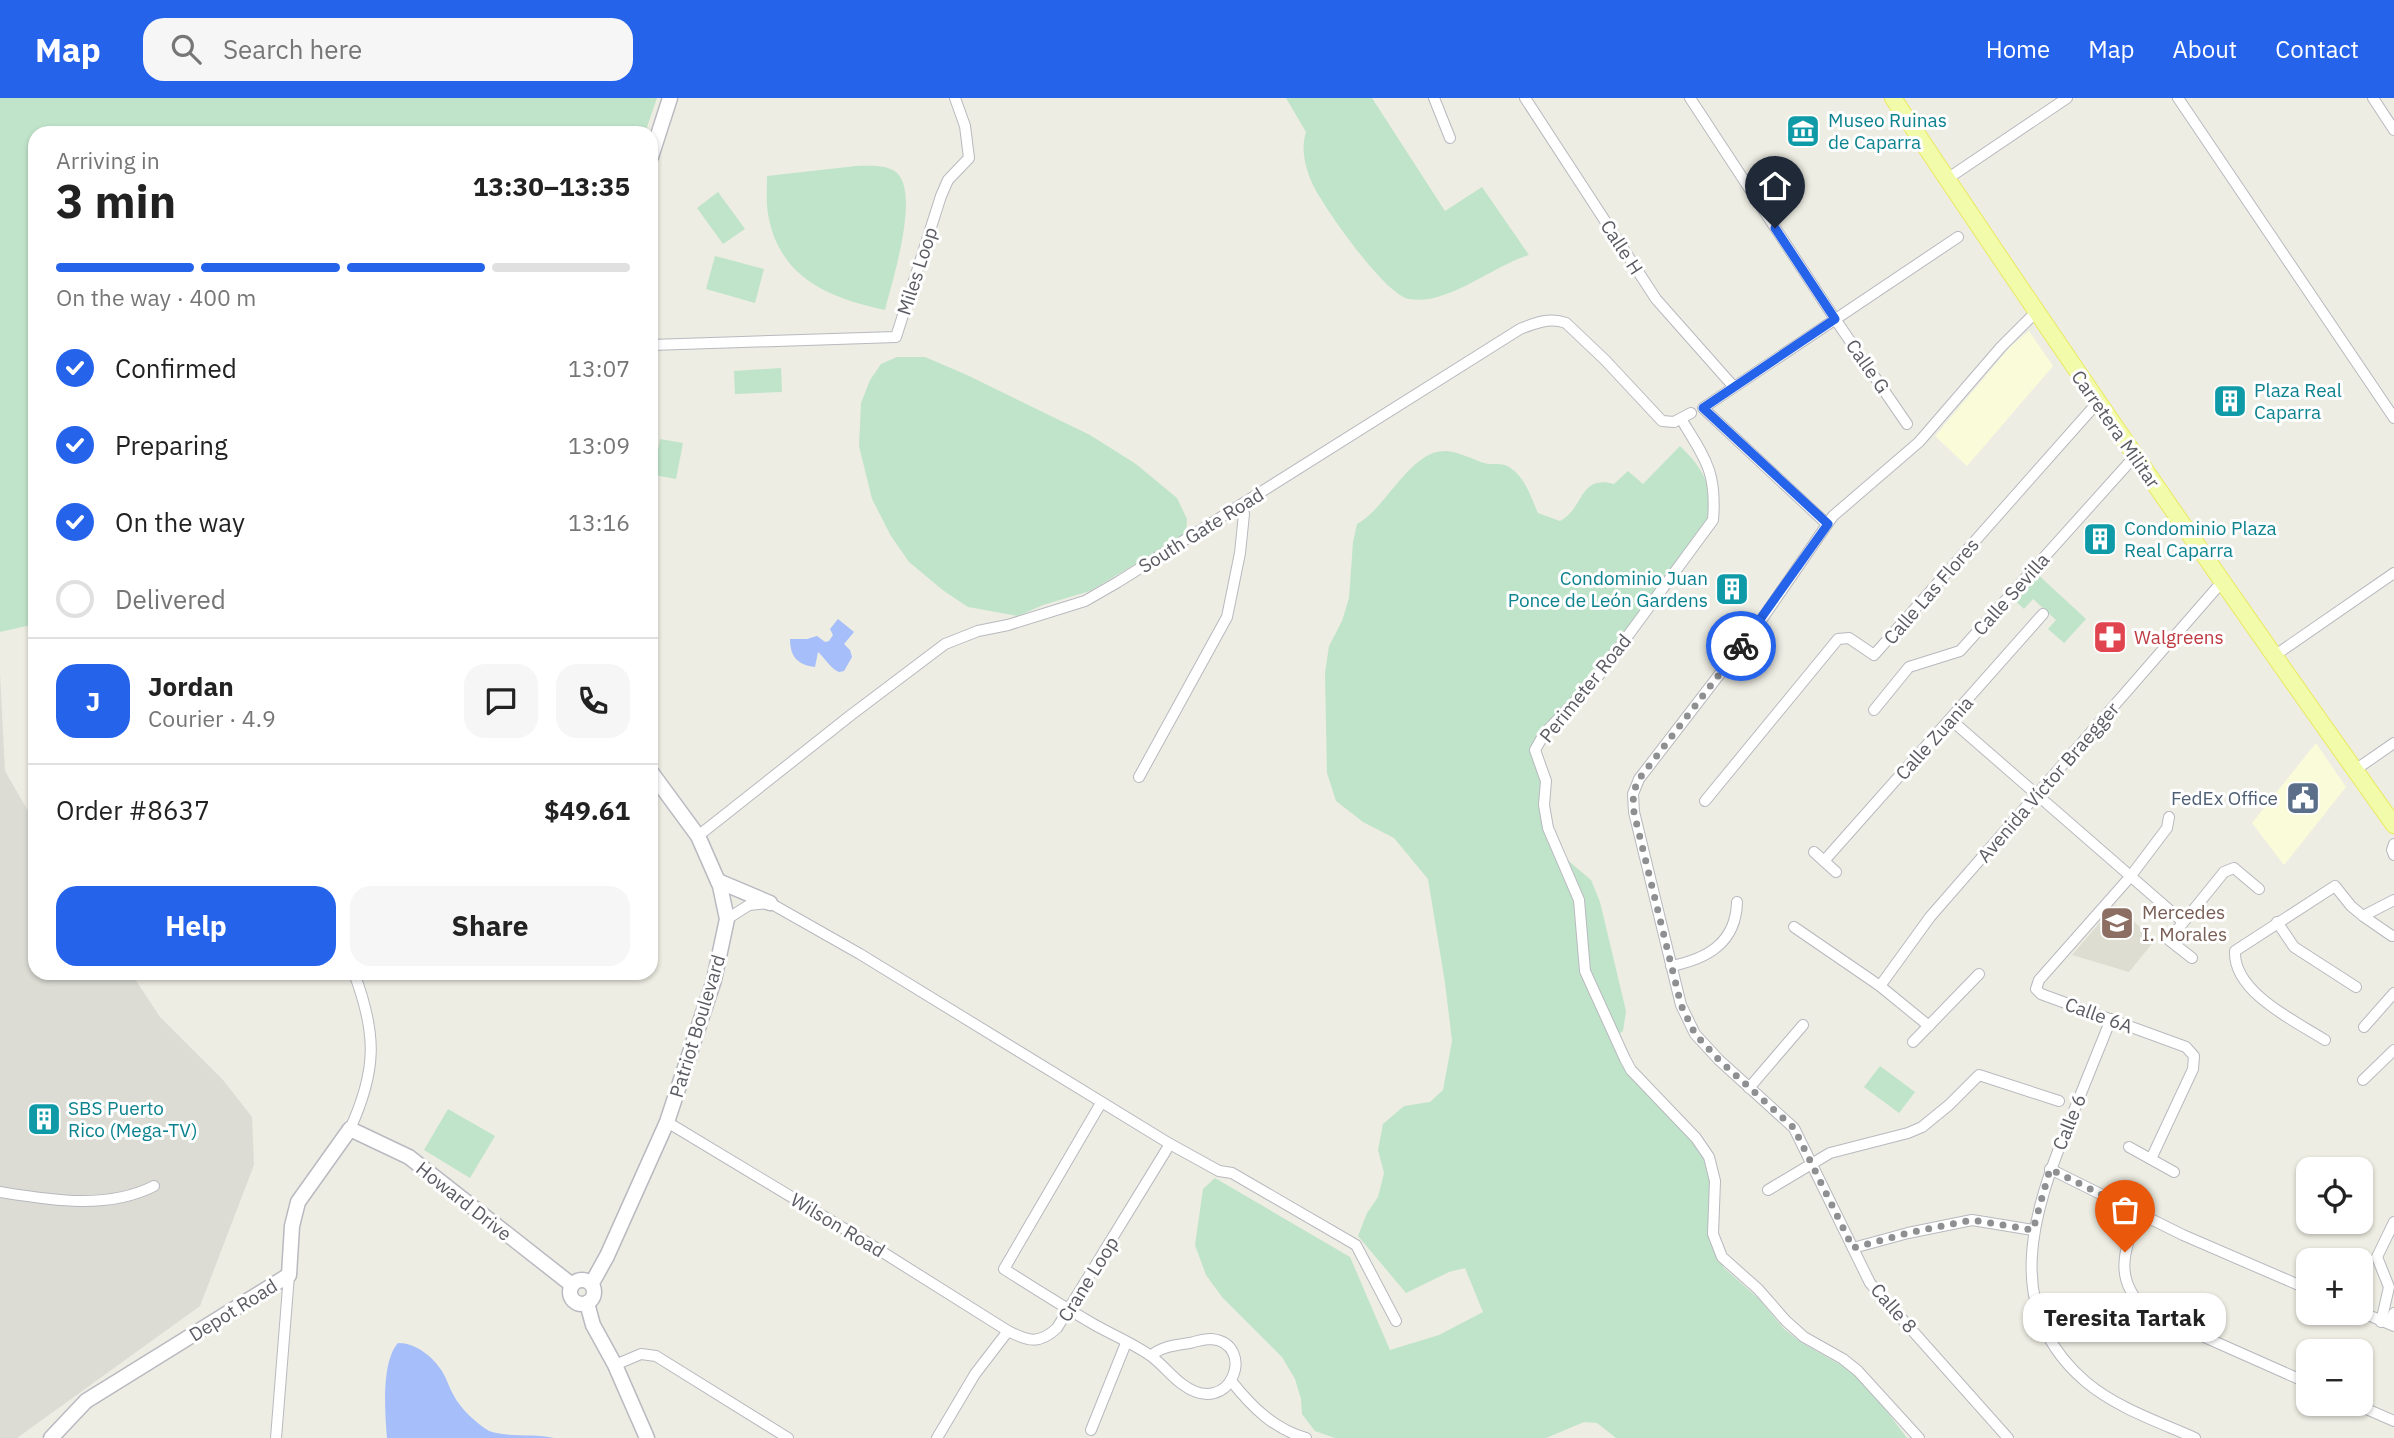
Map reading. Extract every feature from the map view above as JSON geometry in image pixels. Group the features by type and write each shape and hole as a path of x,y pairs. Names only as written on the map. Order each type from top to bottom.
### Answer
{"main road":[{"name":"Carretera Militar","path":"1893,98 2035,313 2221,583 2394,825"}],"street":[{"path":"658,135 670,98"},
{"name":"Miles Loop","path":"658,345 896,337 940,196 948,180 969,158 965,126 955,98"},
{"path":"1434,98 1450,138"},
{"name":"Calle H","path":"1525,98 1656,299 1733,386"},
{"name":"Calle G","path":"1690,98 1907,424"},
{"path":"1947,179 2067,98"},
{"path":"2178,98 2394,418"},
{"path":"2373,98 2394,130"},
{"path":"1958,237 1703,408 1828,524 1833,516 1919,442 2001,347 2035,313"},
{"name":"South Gate Road","path":"698,836 945,644 978,631 1008,625 1086,601 1520,329 1558,320 1575,329 1662,421 1667,423 1681,419"},
{"name":"Calle Las Flores","path":"1705,801 1838,639 1849,638 1874,655 2098,402"},
{"path":"1681,419 1691,414"},
{"name":"Perimeter Road","path":"1681,419 1709,465 1715,494 1713,520 1596,679 1538,743 1535,750 1546,781 1544,805 1548,828 1579,900 1585,971 1590,986 1630,1070 1696,1138 1709,1157 1715,1181 1713,1234 1722,1257 1758,1289 1804,1337 1843,1359 1858,1371 1919,1438"},
{"name":"Calle Sevilla","path":"1874,710 1909,667 1960,651 2135,456"},
{"path":"1139,777 1227,617 1240,553 1244,514 1241,505"},
{"name":"Calle 8","path":"1828,524 1762,619 1639,779 1633,793 1634,813 1681,1005 1695,1034 1794,1128 1870,1283 2008,1438"},
{"path":"2274,656 2394,573"},
{"name":"Avenida Víctor Braegger","path":"1880,986 1930,917 2221,583"},
{"name":"Calle Zuania","path":"1824,861 2043,614"},
{"path":"1950,719 2182,921"},
{"path":"2355,770 2394,743"},
{"name":"Patriot Boulevard","path":"592,1283 607,1256 667,1122 714,980 727,919 717,880 698,836 658,782"},
{"path":"2130,877 2167,828 2169,817"},
{"path":"2394,844 2394,855"},
{"path":"1814,852 1836,872"},
{"path":"2192,958 2169,940 2227,869 2234,868 2259,889"},
{"name":"Calle 6A","path":"2130,877 2039,980 2036,989 2041,994 2186,1047 2194,1056 2193,1069 2151,1159"},
{"path":"717,880 770,903 860,954 1170,1144 1219,1171 1232,1173 1356,1245 1396,1321"},
{"path":"2325,1040 2257,996 2236,963 2235,951 2335,886 2351,906 2392,936"},
{"path":"2363,916 2394,900"},
{"path":"1671,966 1696,961 1715,949 1737,917 1737,902"},
{"path":"727,919 749,905 770,903"},
{"path":"2277,922 2294,947 2356,987"},
{"path":"1794,927 1880,986 1929,1026"},
{"path":"1913,1042 1979,974"},
{"name":"Depot Road","path":"51,1438 86,1401 289,1275 292,1226 298,1202 350,1129 362,1103 371,1058 371,1028 356,980"},
{"path":"2364,1027 2394,993"},
{"name":"Calle 6","path":"2111,1019 2050,1169 2033,1230 2031,1274 2034,1293 2046,1332 2070,1366 2087,1383 2117,1403 2195,1438"},
{"path":"1749,1088 1803,1025"},
{"path":"2363,1080 2394,1050"},
{"path":"1768,1190 1830,1153 1908,1133 1934,1119 1979,1075 2059,1101"},
{"path":"1101,1103 1004,1269 1070,1311 1151,1356 1181,1384 1196,1392 1217,1392 1227,1387 1232,1382 1236,1369 1235,1357 1226,1345 1214,1339 1166,1347 1151,1356"},
{"name":"Wilson Road","path":"667,1122 1008,1331"},
{"name":"Howard Drive","path":"350,1129 409,1157 572,1285"},
{"name":"Crane Loop","path":"1008,1331 1024,1340 1039,1340 1057,1328 1070,1311 1170,1144"},
{"path":"2129,1147 2174,1172"},
{"path":"2050,1169 2183,1235 2296,1284"},
{"path":"0,1192 63,1201 132,1197 154,1186"},
{"path":"2139,1213 2123,1265 2127,1287 2138,1304 2148,1312 2296,1378"},
{"path":"1853,1248 1972,1220 2033,1230"},
{"path":"2388,1324 2389,1287 2377,1257 2394,1222"},
{"path":"276,1438 289,1275"},
{"path":"581,1279 592,1283 594,1294 587,1303 579,1304 573,1300 570,1293 572,1285 581,1279"},
{"path":"587,1303 593,1325 615,1365 647,1438"},
{"path":"2388,1324 2394,1313"},
{"path":"937,1438 975,1374 1008,1331"},
{"path":"1091,1430 1126,1343"},
{"path":"615,1365 641,1354 656,1356 788,1438"},
{"path":"1232,1382 1263,1416 1306,1438"},
{"path":"2373,1412 2394,1421"}],"shaded area":[{"path":"0,98 657,98 647,126 28,126 28,626 0,632"},
{"path":"1286,98 1372,98 1445,211 1482,187 1529,255 1439,297 1409,299 1399,294 1358,251 1315,189 1305,161 1306,132"},
{"path":"856,166 888,168 897,173 903,184 905,219 885,310 845,299 810,282 783,254 774,236 768,214 767,176"},
{"path":"718,192 745,229 723,244 697,208"},
{"path":"715,256 764,269 755,303 706,289"},
{"path":"2029,331 2053,366 1967,466 1935,436 2011,346"},
{"path":"897,357 925,357 1090,435 1136,464 1177,498 1187,519 1186,534 1090,591 1043,605 1018,616 968,607 909,562 891,536 872,499 859,446 861,403 870,380 881,364"},
{"path":"781,368 782,392 735,394 734,371"},
{"path":"660,439 683,443 676,479 658,476"},
{"path":"1680,446 1696,463 1706,480 1709,500 1707,523 1579,694 1539,731 1534,743 1547,783 1552,829 1564,857 1591,880 1600,902 1626,1011 1623,1031 1611,1040 1626,1071 1703,1153 1710,1174 1713,1248 1724,1268 1758,1298 1784,1329 1802,1343 1853,1372 1866,1384 1907,1438 1616,1438 1597,1423 1584,1422 1546,1438 1335,1438 1315,1431 1302,1414 1295,1379 1282,1357 1222,1297 1206,1275 1195,1245 1203,1189 1215,1178 1350,1257 1390,1350 1439,1335 1483,1312 1465,1268 1449,1272 1406,1293 1358,1236 1367,1213 1378,1197 1384,1173 1378,1150 1383,1124 1404,1106 1430,1102 1443,1090 1452,1041 1428,879 1394,838 1363,822 1336,801 1327,773 1325,673 1329,646 1342,621 1349,598 1357,524 1378,506 1410,469 1434,453 1447,451 1484,463 1505,465 1522,480 1538,513 1560,521 1568,516 1583,494 1594,484 1614,484 1628,471 1643,484"},
{"path":"2034,571 2086,619 2064,643 2048,629 2056,620 2033,599 2024,609 2011,597"},
{"path":"0,673 5,771 28,811 28,980 136,980 160,1017 223,1080 252,1117 254,1165 200,1306 17,1438 0,1438"},
{"path":"2316,743 2346,787 2284,865 2252,823"},
{"name":"Mercedes I. Morales","path":"2115,905 2155,940 2129,972 2072,955"},
{"path":"1880,1066 1915,1092 1899,1113 1864,1087"},
{"path":"448,1109 495,1136 470,1178 424,1150"}],"water":[{"path":"838,619 854,632 844,644 852,657 844,671 836,671 818,652 815,667 796,659 790,639 817,636 825,642 829,641 833,635 830,629"},
{"path":"398,1343 417,1348 433,1360 461,1406 489,1431 554,1438 387,1438 387,1375 389,1362"}],"way so far":[{"path":"1741,646 1639,779 1633,793 1634,813 1681,1005 1695,1034 1719,1060 1794,1128 1853,1248 1972,1220 2033,1230 2050,1169 2139,1213 2125,1252"}],"place":[{"name":"Museo Ruinas de Caparra","path":"1803,131"},
{"name":"Plaza Real Caparra","path":"2230,401"},
{"name":"Condominio Plaza Real Caparra","path":"2100,539"},
{"name":"Condominio Juan Ponce de León Gardens","path":"1732,589"},
{"name":"Walgreens","path":"2110,637"},
{"name":"FedEx Office","path":"2303,798"},
{"name":"Mercedes I. Morales","path":"2117,923"},
{"name":"SBS Puerto Rico (Mega-TV)","path":"44,1119"},
{"name":"Teresita Tartak","path":"2125,1252"}],"route":[{"path":"1741,646 1828,524 1703,408 1835,319 1775,228"}]}
